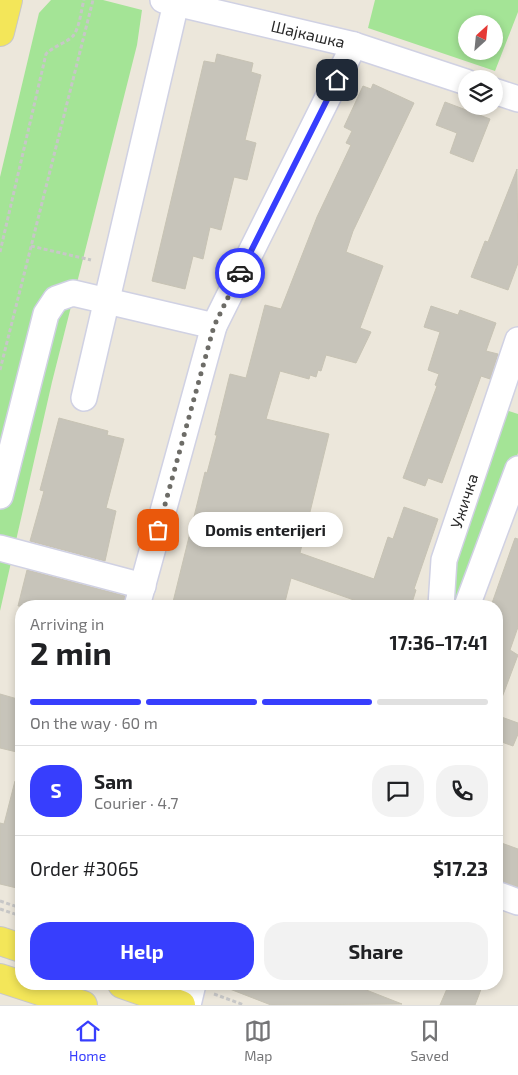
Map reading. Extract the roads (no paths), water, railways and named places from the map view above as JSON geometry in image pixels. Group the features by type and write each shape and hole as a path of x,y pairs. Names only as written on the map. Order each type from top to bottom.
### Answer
{"main road":[{"path":"0,32 8,0"},
{"path":"0,941 15,946"},
{"path":"0,978 15,983"},
{"path":"37,990 83,1005"},
{"path":"139,990 181,1005"}],"street":[{"name":"Шајкашка","path":"169,1 354,45 458,79"},
{"path":"84,398 115,265 169,1"},
{"path":"0,548 140,596 214,326 354,45"},
{"path":"503,94 518,99"},
{"path":"0,496 11,413 46,314 56,299 73,293 214,326"},
{"name":"Ужичка","path":"441,600 444,560 508,403 518,340"},
{"path":"469,600 518,469"},
{"path":"503,897 518,902"},
{"path":"188,1005 192,990"}],"place":[{"name":"Domis enterijeri","path":"158,530"}]}
